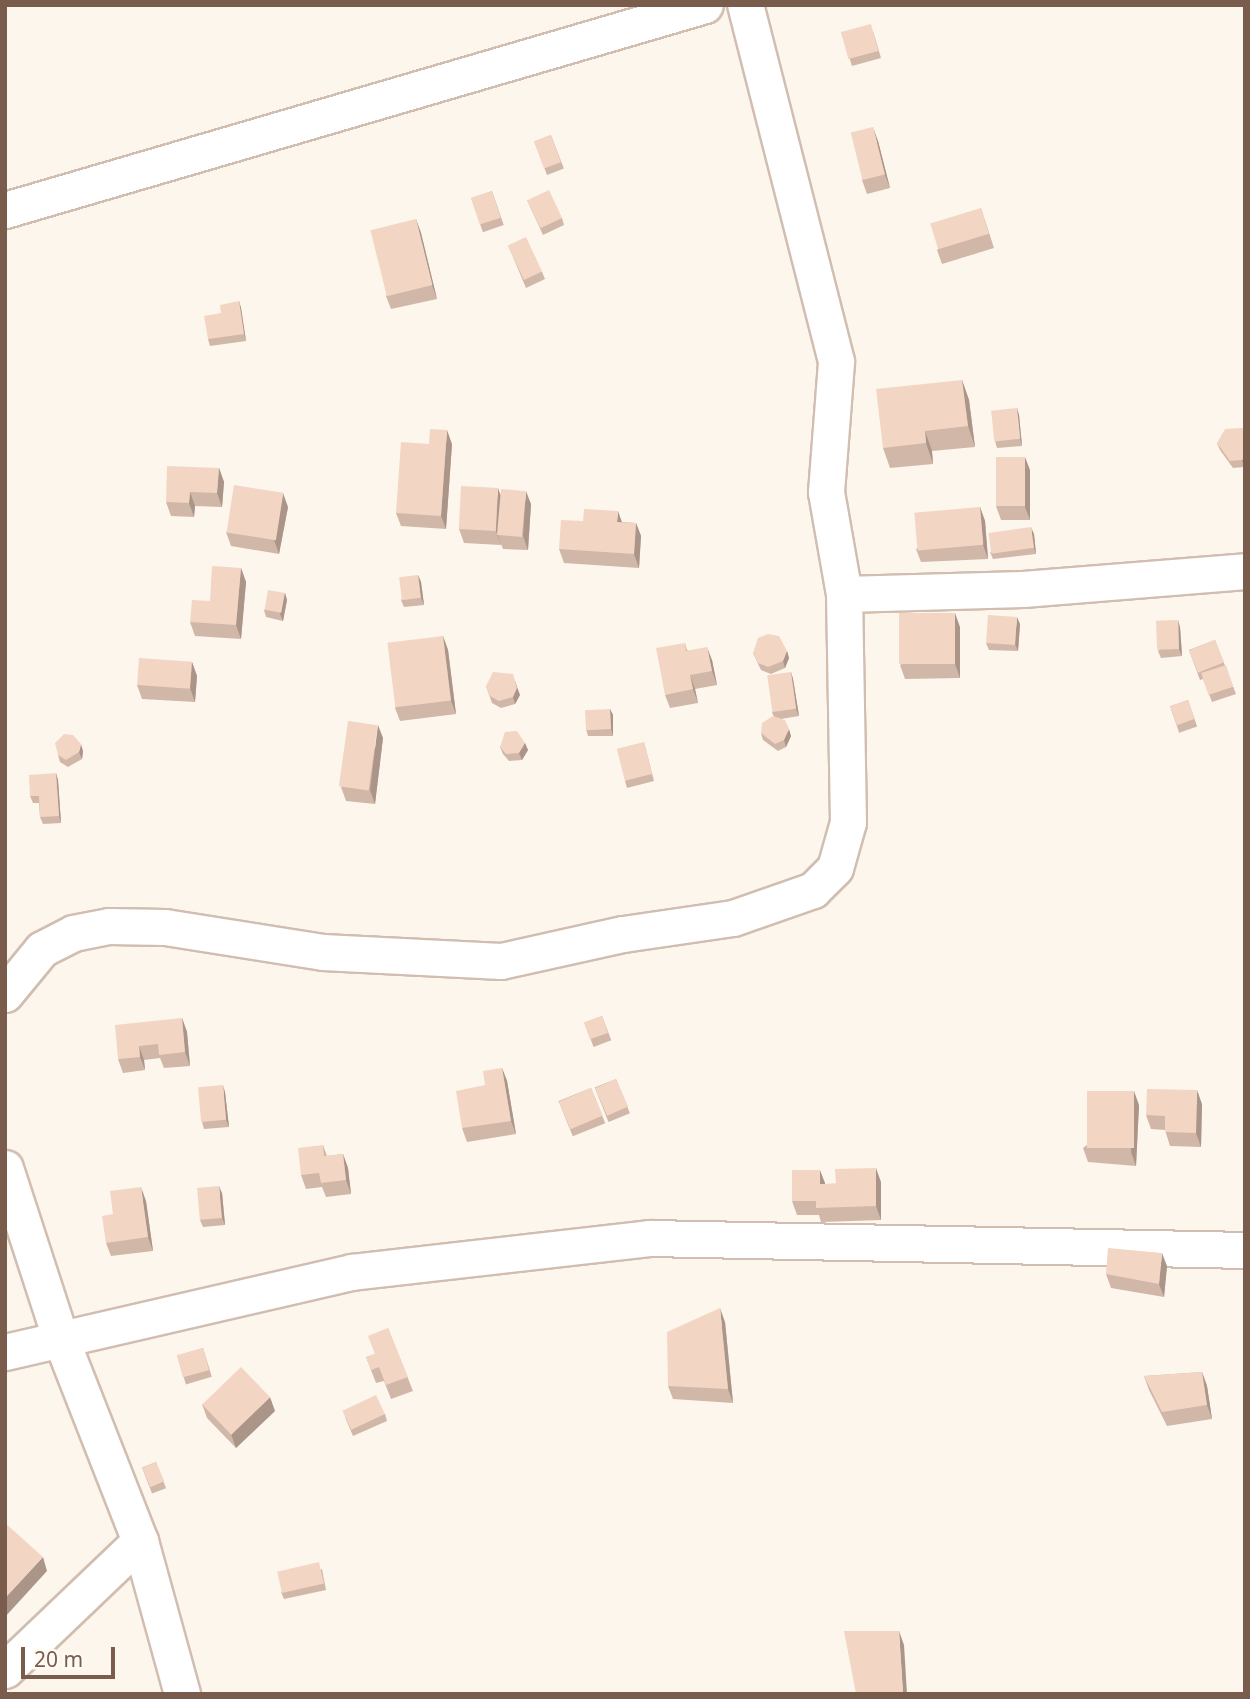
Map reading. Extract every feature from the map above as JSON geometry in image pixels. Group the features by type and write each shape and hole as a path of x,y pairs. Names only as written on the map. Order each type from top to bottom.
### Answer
{"street":[{"path":"5,211 705,5"},
{"path":"5,994 42,949 73,933 110,926 165,927 323,952 501,961 622,934 733,918 813,890 835,868 848,822 844,594 826,492 836,361 745,5"},
{"path":"844,594 1023,589 1245,571"},
{"path":"5,1168 60,1337 140,1541 182,1694"},
{"path":"5,1352 60,1337 352,1272 649,1238 1245,1250"},
{"path":"5,1670 140,1541"}],"building":[{"path":"871,24 878,51 848,59 841,32"},
{"path":"873,127 885,175 863,180 851,133"},
{"path":"551,135 561,162 544,168 534,141"},
{"path":"549,190 562,218 540,228 527,200"},
{"path":"492,191 501,218 480,224 471,198"},
{"path":"981,208 989,234 938,249 930,223"},
{"path":"416,219 432,285 387,296 370,230"},
{"path":"526,237 542,271 524,280 508,245"},
{"path":"239,301 244,334 208,339 204,316 221,313 220,305"},
{"path":"962,380 968,426 925,431 926,443 883,448 876,389"},
{"path":"1017,408 1020,439 994,442 991,411"},
{"path":"430,429 447,430 441,516 396,513 401,442 429,444"},
{"path":"1225,429 1245,430 1245,457 1242,460 1230,461 1217,443"},
{"path":"996,457 1025,457 1025,506 996,506"},
{"path":"167,466 219,468 217,493 190,492 189,503 166,502"},
{"path":"234,485 283,493 276,540 226,532"},
{"path":"461,486 498,488 496,531 459,529"},
{"path":"501,489 526,491 522,537 497,535"},
{"path":"980,507 983,545 918,551 914,513"},
{"path":"584,509 618,511 617,522 636,523 634,554 559,549 561,520 583,521"},
{"path":"1031,527 1034,548 991,554 988,533"},
{"path":"212,566 241,568 236,625 190,622 192,600 210,601"},
{"path":"418,575 421,598 402,600 399,577"},
{"path":"268,590 285,593 281,613 265,610"},
{"path":"899,613 955,613 955,664 899,664"},
{"path":"988,615 1017,617 1015,645 986,643"},
{"path":"1178,620 1179,649 1157,650 1156,621"},
{"path":"768,634 779,636 787,651 783,661 768,667 758,663 753,653 758,638"},
{"path":"443,636 451,701 395,707 387,643"},
{"path":"1215,640 1224,662 1198,673 1189,650"},
{"path":"685,643 686,651 707,647 712,671 690,675 693,689 665,695 656,648"},
{"path":"139,658 192,662 190,689 137,685"},
{"path":"1226,665 1233,687 1208,695 1201,673"},
{"path":"493,672 513,674 517,688 513,697 499,701 490,696 486,686"},
{"path":"791,672 796,709 772,712 767,675"},
{"path":"1188,700 1195,719 1177,725 1170,706"},
{"path":"610,709 611,729 586,730 585,710"},
{"path":"773,716 785,720 789,729 784,740 775,744 761,733 762,723"},
{"path":"348,721 378,725 369,791 339,786"},
{"path":"517,731 525,743 519,753 506,754 500,747 505,732"},
{"path":"64,734 73,735 81,744 79,752 66,760 58,755 55,743"},
{"path":"644,742 652,774 625,781 617,749"},
{"path":"56,773 59,816 40,817 39,796 30,796 29,775"},
{"path":"602,1016 608,1033 590,1039 584,1022"},
{"path":"182,1018 185,1052 159,1055 158,1044 139,1046 140,1057 118,1059 115,1025"},
{"path":"502,1068 511,1121 462,1128 456,1091 485,1085 483,1071"},
{"path":"616,1079 628,1106 607,1116 595,1088"},
{"path":"223,1085 226,1120 201,1122 198,1087"},
{"path":"591,1088 603,1116 571,1129 559,1102"},
{"path":"1147,1089 1197,1090 1196,1133 1165,1132 1165,1116 1146,1115"},
{"path":"1087,1091 1134,1091 1134,1148 1087,1148"},
{"path":"323,1145 324,1156 343,1154 346,1180 321,1183 319,1173 301,1175 298,1148"},
{"path":"876,1168 876,1206 816,1208 816,1201 792,1201 792,1170 820,1170 820,1184 836,1184 835,1169"},
{"path":"219,1186 222,1218 200,1220 197,1188"},
{"path":"141,1187 148,1237 106,1243 102,1216 113,1214 110,1191"},
{"path":"1108,1248 1162,1253 1159,1284 1106,1274"},
{"path":"720,1308 728,1389 668,1386 667,1332"},
{"path":"388,1328 408,1377 386,1385 379,1367 371,1370 366,1357 375,1354 368,1336"},
{"path":"203,1348 209,1370 183,1377 177,1355"},
{"path":"241,1367 270,1397 231,1435 202,1405"},
{"path":"1202,1372 1207,1405 1162,1412 1144,1376"},
{"path":"376,1395 385,1414 351,1430 342,1411"},
{"path":"156,1462 164,1481 150,1487 142,1468"},
{"path":"5,1523 43,1557 5,1598"},
{"path":"319,1562 324,1583 282,1593 277,1572"},
{"path":"844,1631 899,1631 903,1694 856,1694"}]}
